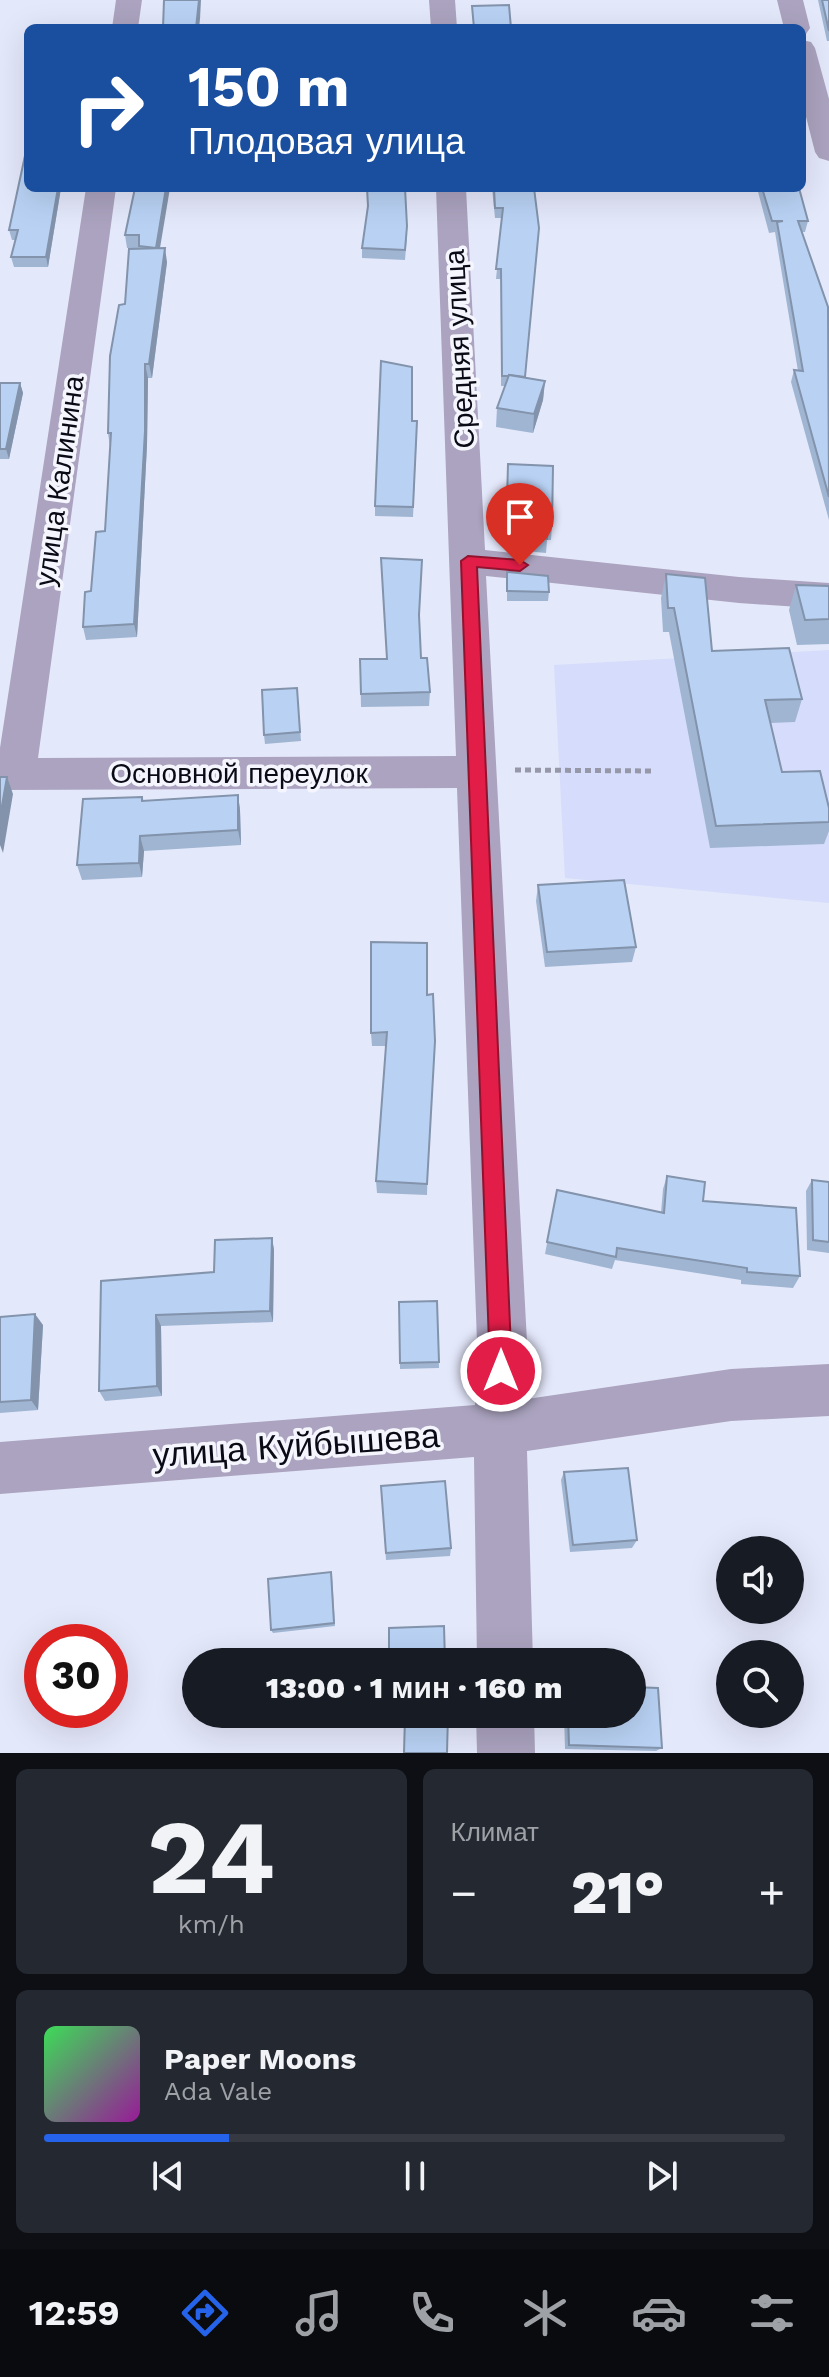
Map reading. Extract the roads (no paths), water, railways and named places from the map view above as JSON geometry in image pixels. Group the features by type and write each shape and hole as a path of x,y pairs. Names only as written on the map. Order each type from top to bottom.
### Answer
{"street":[{"path":"126,24 129,0"},
{"path":"442,0 444,24"},
{"path":"790,0 796,24"},
{"path":"806,63 829,152"},
{"name":"улица Калинина","path":"8,774 100,192"},
{"name":"Средняя улица","path":"451,192 502,1342 500,1429 505,1648"},
{"path":"468,561 572,569 744,592 829,596"},
{"name":"Основной переулок","path":"8,774 478,772"},
{"name":"улица Куйбышева","path":"0,1468 500,1429 731,1395 829,1390"},
{"path":"505,1728 506,1753"}]}
